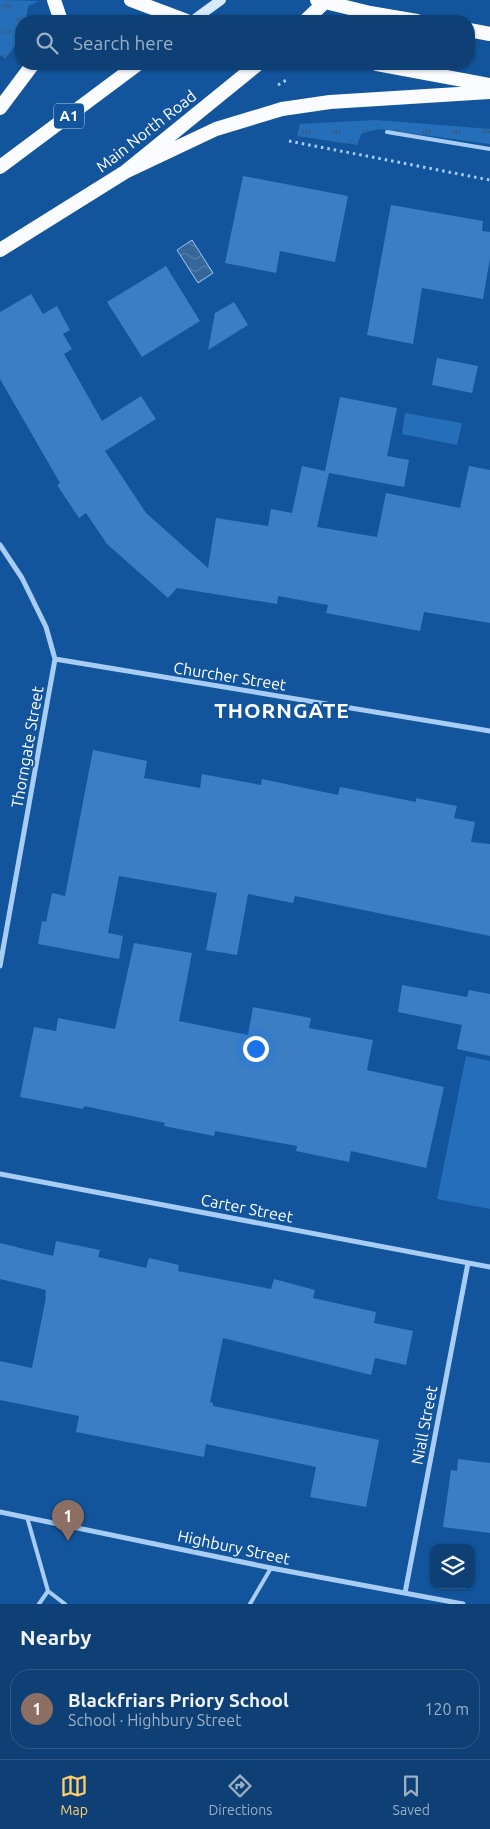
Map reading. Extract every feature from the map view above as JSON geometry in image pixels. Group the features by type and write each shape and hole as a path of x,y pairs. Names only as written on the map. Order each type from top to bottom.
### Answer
{"highway":[{"path":"54,0 59,15"},
{"path":"131,0 171,15"},
{"path":"310,15 323,1 382,15"},
{"path":"475,31 490,34"},
{"path":"0,108 28,70"},
{"name":"A1","path":"0,167 130,70"},
{"name":"Main North Road","path":"0,250 125,172 251,70"},
{"path":"409,70 490,85"},
{"path":"125,172 216,129 282,109 330,102 490,92"}],"main road":[{"path":"200,15 221,0"}],"street":[{"name":"Thorngate Street","path":"0,545 22,578 46,627 55,659 0,966"},
{"name":"Churcher Street","path":"55,659 490,731"},
{"name":"Carter Street","path":"0,1174 490,1267"},
{"name":"Niall Street","path":"405,1593 468,1263"},
{"name":"Highbury Street","path":"0,1512 271,1568 463,1604"}],"lane":[{"path":"387,132 490,149"},
{"path":"27,1517 48,1591 65,1604"},
{"path":"250,1604 271,1568"},
{"path":"39,1604 48,1591"}],"path":[{"path":"277,86 288,79"},
{"path":"289,141 490,180"}],"green space":[{"path":"0,0 39,1 28,6 27,15 15,15 15,46 5,59 0,55"},
{"path":"376,120 490,129 490,144 378,129 361,134 357,145 297,136 300,124"},
{"path":"405,413 462,423 457,445 402,434"},
{"path":"466,1056 490,1061 490,1209 437,1199"}],"water":[{"path":"192,240 213,273 198,283 177,250"}],"building":[{"path":"243,176 348,196 335,262 280,251 276,273 225,263"},
{"path":"391,205 483,221 482,231 490,232 490,258 483,299 422,288 413,344 367,335"},
{"path":"166,266 200,321 142,357 107,302"},
{"path":"31,294 43,314 57,306 70,330 63,334 72,349 64,354 102,421 141,396 156,419 105,451 146,513 208,568 216,518 268,526 271,509 292,513 302,466 325,471 340,397 397,408 387,456 409,460 404,487 329,473 317,527 377,537 386,493 460,508 469,466 490,470 490,623 424,612 420,631 326,613 328,605 278,596 277,604 177,588 168,598 107,544 86,513 79,518 57,485 60,483 0,379 0,312"},
{"path":"234,302 248,325 208,350 215,313"},
{"path":"437,358 478,366 472,393 432,385"},
{"path":"93,750 147,761 144,778 200,788 202,774 261,785 262,779 338,795 340,787 416,802 416,798 457,806 454,818 475,822 471,842 490,844 490,936 295,896 293,903 248,894 237,955 206,950 217,893 119,876 108,933 123,936 119,959 38,944 42,921 46,922 52,893 65,896"},
{"path":"134,943 192,953 179,1021 248,1035 253,1007 311,1018 309,1028 373,1040 367,1070 444,1087 426,1168 351,1151 349,1162 296,1151 297,1146 215,1131 214,1136 164,1126 165,1123 84,1106 83,1109 20,1097 34,1027 56,1031 58,1018 115,1029"},
{"path":"402,985 467,997 469,990 490,994 490,1056 457,1049 462,1025 398,1012"},
{"path":"56,1241 100,1250 98,1257 146,1268 149,1258 179,1265 178,1271 271,1289 274,1279 315,1290 313,1298 376,1312 374,1323 413,1331 406,1365 375,1358 371,1375 223,1338 210,1402 213,1403 213,1406 379,1440 366,1507 310,1497 316,1467 206,1444 204,1457 76,1432 79,1416 0,1400 0,1361 32,1368 46,1290 0,1279 0,1243 53,1256"},
{"path":"458,1459 490,1463 490,1533 443,1527 451,1470 457,1471"}],"place":[{"name":"Blackfriars Priory School","path":"68,1541"}],"district":[{"name":"THORNGATE","path":"282,711"}]}
